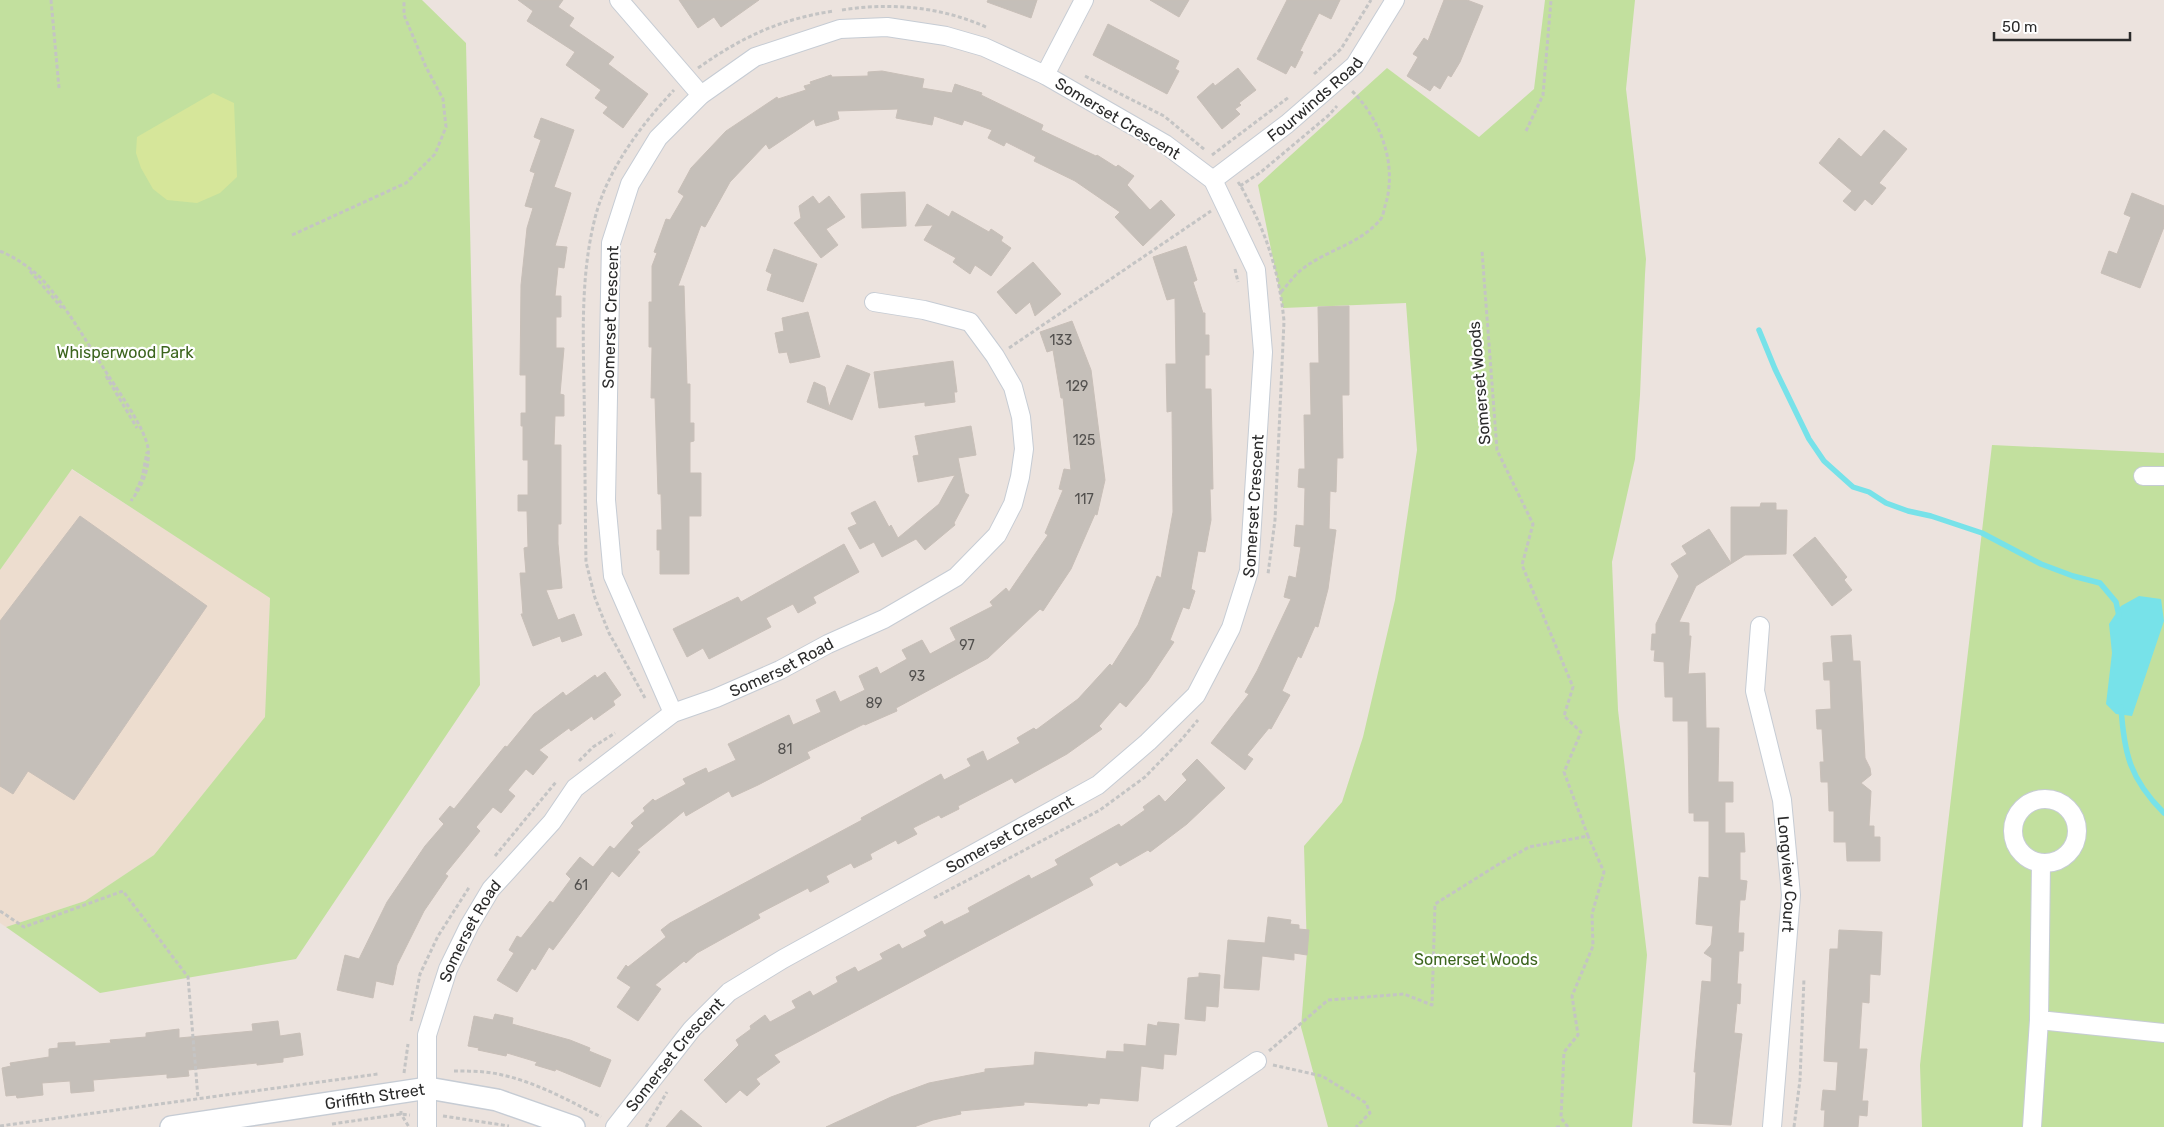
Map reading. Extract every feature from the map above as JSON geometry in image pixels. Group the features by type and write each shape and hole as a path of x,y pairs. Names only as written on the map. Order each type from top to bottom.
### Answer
{"street":[{"path":"618,0 701,95"},
{"path":"1045,75 1084,0"},
{"name":"Fourwinds Road","path":"1213,180 1287,124 1356,65 1395,0"},
{"name":"Somerset Crescent","path":"615,1127 692,1029 730,992 783,959 1098,785 1148,742 1196,695 1231,628 1250,571 1263,352 1256,270 1213,180 1166,144 1045,75 984,47 946,36 887,27 840,29 755,57 701,95 658,138 630,184 611,243 606,500 613,576 673,713"},
{"name":"Somerset Road","path":"427,1127 428,1035 448,969 469,926 491,889 552,822 575,788 673,713 716,698 780,670 828,644 884,619 956,577 997,535 1013,504 1020,477 1024,448 1021,417 1013,387 995,356 970,322 924,310 874,302"},
{"path":"2143,476 2164,476"},
{"name":"Longview Court","path":"1760,626 1755,691 1782,800 1791,895 1772,1127"},
{"path":"2032,1127 2039,1020 2041,863"},
{"path":"2039,1020 2164,1033"},
{"path":"1159,1127 1257,1061"},
{"name":"Griffith Street","path":"171,1127 214,1124 428,1088 497,1100 574,1127"}],"path":[{"path":"51,0 59,88"},
{"path":"292,235 406,183 435,154 446,127 443,99 426,67 404,15 404,0"},
{"path":"1313,76 1341,49 1371,0"},
{"path":"1526,130 1543,95 1551,0"},
{"path":"647,701 609,634 594,598 586,562 583,309 587,259 595,216 626,149 649,117 678,86"},
{"path":"1281,293 1293,277 1306,266 1358,238 1381,220 1390,192 1390,162 1368,112 1350,90"},
{"path":"1268,575 1275,520 1284,321 1281,293 1274,260 1263,230 1240,186 1212,155 1291,95"},
{"path":"1004,351 1215,208"},
{"name":"Somerset Woods","path":"1482,251 1496,450 1533,524 1522,565 1573,687 1564,716 1581,732 1564,772 1604,872 1592,914 1593,946 1572,996 1578,1034 1564,1052 1561,1118 1568,1127"},
{"path":"0,252 19,259 40,278 73,320 132,412 148,446 149,464 143,483 132,501 142,478 148,446"},
{"path":"1232,261 1239,286"},
{"path":"933,899 1100,810 1145,777 1203,715"},
{"path":"574,765 593,747 618,731"},
{"path":"493,858 548,790 561,778"},
{"path":"1257,1061 1328,1000 1404,994 1432,1005 1435,904 1530,847 1588,836"},
{"path":"409,1031 420,974 438,936 463,895 475,880"},
{"path":"0,911 24,927 123,891 188,977 198,1098"},
{"path":"1794,1127 1800,1080 1804,978"},
{"path":"408,1041 401,1114 408,1127"},
{"path":"1257,1061 1322,1076 1366,1103 1370,1113 1356,1127"},
{"path":"395,1072 404,1070"},
{"path":"0,1126 385,1073"},
{"path":"646,1127 671,1086"}],"shaded area":[{"path":"71,469 270,597 266,717 154,855 85,901 6,927 0,923 0,570"}],"green space":[{"name":"Whisperwood Park","path":"0,0 422,0 466,43 480,685 296,959 100,993 6,927 85,901 154,855 265,717 270,598 72,469 0,570"},
{"name":"Somerset Woods","path":"1545,0 1635,0 1626,89 1646,259 1635,459 1612,562 1618,710 1647,955 1632,1127 1328,1127 1301,1027 1307,952 1304,846 1342,802 1363,737 1395,600 1417,450 1406,303 1283,308 1258,185 1387,68 1479,137 1534,89"},
{"path":"213,93 234,103 237,177 220,193 197,203 167,200 153,189 141,168 136,153 137,137"},
{"path":"1992,445 2164,453 2164,1127 1922,1127 1920,1065"}],"water":[{"path":"2139,596 2161,599 2164,621 2132,716 2116,714 2106,704 2112,653 2109,624 2121,606"}],"building":[{"path":"518,0 563,0 558,7 574,18 569,26 614,57 608,64 648,94 623,128 603,113 608,107 595,98 601,90 566,65 575,52 527,21 533,11"},
{"path":"679,0 759,0 721,27 714,17 698,28"},
{"path":"988,0 1037,0 1031,18 987,2"},
{"path":"1150,0 1189,0 1179,17"},
{"path":"1287,0 1340,0 1331,19 1319,13 1300,51 1303,52 1295,68 1291,65 1286,74 1257,59"},
{"path":"1444,0 1467,0 1483,6 1460,62 1451,77 1448,75 1440,89 1434,85 1430,91 1407,76 1418,57 1413,54 1424,38 1428,41"},
{"path":"1108,24 1179,61 1175,69 1179,71 1167,94 1093,55"},
{"path":"1238,68 1256,90 1239,103 1241,105 1235,109 1240,114 1222,129 1197,97 1213,83 1215,86"},
{"path":"882,71 924,79 922,88 952,93 955,84 982,93 981,95 1043,125 1041,130 1097,155 1116,167 1118,165 1134,176 1127,185 1150,210 1161,200 1175,215 1143,246 1115,217 1120,212 1075,181 1034,161 1036,157 1006,142 1004,146 988,138 992,130 964,120 962,125 934,116 932,125 896,118 898,109 837,111 839,119 816,126 814,119 769,149 766,144 730,182 705,227 701,225 678,286 684,286 687,384 690,384 690,423 694,423 694,441 690,442 690,473 701,473 701,516 689,516 689,574 660,574 660,550 657,550 657,530 662,530 661,494 658,494 655,398 651,398 652,347 649,347 649,302 652,302 652,266 657,253 654,252 666,219 670,220 684,196 678,192 691,168 726,131 777,97 778,99 806,90 804,86 811,84 810,82 831,75 832,77 868,76 868,72"},
{"path":"541,118 574,130 554,187 571,193 555,246 567,247 564,268 558,267 555,296 561,296 561,317 556,317 556,348 564,348 560,394 564,395 564,416 555,416 554,445 561,445 561,524 558,524 558,544 562,588 546,590 558,620 574,614 582,635 562,642 560,636 533,646 521,614 523,614 520,573 526,573 524,548 528,547 527,511 518,511 518,495 528,495 528,460 523,460 523,426 521,426 521,413 526,413 526,375 520,375 521,285 527,228 533,208 525,206 535,173 530,171 541,140 534,137"},
{"path":"1884,130 1907,149 1879,183 1886,188 1872,205 1865,199 1855,211 1843,201 1852,191 1819,163 1839,138 1861,157"},
{"path":"905,192 906,226 862,228 861,194"},
{"path":"2132,193 2164,206 2164,227 2140,288 2101,273 2109,251 2117,254 2131,217 2124,214"},
{"path":"813,196 819,204 829,196 845,217 826,229 838,245 821,258 794,223 801,218 799,206"},
{"path":"927,204 949,217 952,211 989,232 991,229 1003,237 1001,241 1011,248 991,276 975,265 970,274 953,262 956,258 924,240 933,225 915,226"},
{"path":"1186,246 1197,280 1193,282 1203,313 1205,313 1205,335 1209,335 1209,355 1205,355 1205,389 1211,389 1213,489 1210,489 1211,520 1205,552 1198,551 1191,589 1195,591 1189,609 1183,607 1170,640 1174,642 1148,681 1126,707 1120,702 1099,726 1102,729 1067,754 1015,783 1012,778 958,806 959,809 941,818 939,815 913,828 917,834 898,844 896,840 870,854 872,859 854,868 851,863 826,876 829,882 810,892 808,888 758,914 760,918 697,953 686,963 684,961 655,985 661,989 638,1021 617,1007 631,987 617,978 626,965 628,967 666,937 661,930 670,923 862,820 861,818 941,774 944,780 971,766 967,759 983,751 987,761 1020,743 1017,738 1034,728 1036,730 1078,699 1110,664 1112,666 1138,625 1157,576 1161,578 1173,512 1172,411 1167,412 1166,364 1176,364 1175,298 1167,300 1153,257"},
{"path":"774,249 817,264 803,302 767,290 772,274 766,271"},
{"path":"1033,262 1061,294 1035,316 1030,302 1016,314 997,292"},
{"path":"1349,306 1349,395 1342,395 1343,458 1337,458 1336,492 1330,491 1329,529 1336,530 1328,589 1318,627 1315,626 1301,658 1298,656 1282,691 1290,695 1271,729 1269,728 1247,755 1253,759 1245,770 1211,743 1249,694 1245,692 1291,599 1284,597 1289,576 1296,578 1301,547 1294,546 1296,525 1304,526 1305,488 1298,487 1299,469 1305,469 1304,415 1311,415 1310,363 1319,363 1318,307"},
{"path":"808,312 820,357 790,363 787,352 779,353 775,333 784,331 782,318"},
{"path":"1072,321 1091,370 1105,480 1097,515 1095,514 1071,569 1043,611 1040,609 988,658 896,708 897,711 864,724 807,752 810,758 758,785 732,797 729,791 686,816 684,811 637,850 640,852 619,877 612,871 553,950 549,947 535,970 532,968 517,992 497,980 514,953 509,950 517,936 521,938 550,901 553,903 571,879 566,874 580,857 593,867 610,846 614,849 634,826 631,823 645,811 643,808 653,799 655,801 686,784 683,779 706,768 708,773 736,760 728,744 789,715 793,725 821,712 816,700 835,691 840,702 865,690 859,676 877,667 880,674 907,659 902,650 922,640 930,654 956,640 950,628 993,606 990,602 1006,588 1009,592 1048,535 1045,533 1063,490 1059,489 1064,469 1071,470 1063,398 1061,398 1053,350 1047,352 1040,332"},
{"path":"953,361 957,392 954,392 955,402 925,406 925,402 879,408 874,372"},
{"path":"847,365 870,374 852,420 807,402 814,382 825,387 829,407"},
{"path":"971,426 976,455 958,458 965,493 969,495 954,523 955,525 925,550 916,539 882,557 874,542 860,549 848,528 857,524 851,513 875,501 889,527 891,525 898,538 939,504 955,475 918,482 913,456 919,455 915,436"},
{"path":"1761,503 1776,503 1776,510 1787,510 1786,554 1745,555 1696,586 1679,622 1689,623 1689,636 1691,636 1688,674 1705,673 1706,728 1719,728 1718,782 1733,782 1733,802 1725,802 1725,833 1744,833 1745,852 1740,852 1740,880 1747,881 1745,900 1740,900 1738,933 1744,933 1743,951 1739,951 1737,984 1741,984 1740,1004 1737,1003 1734,1033 1742,1034 1731,1125 1693,1123 1696,1072 1694,1072 1702,981 1711,982 1712,958 1704,953 1711,945 1713,926 1696,924 1699,877 1709,878 1709,821 1694,821 1694,813 1689,813 1688,721 1673,721 1673,697 1665,697 1664,662 1654,661 1655,650 1651,650 1652,634 1656,634 1656,624 1679,576 1671,564 1687,554 1682,546 1709,529 1731,563 1731,507 1760,507"},
{"path":"80,516 207,606 74,800 28,771 13,794 0,786 0,621"},
{"path":"1815,537 1847,577 1844,580 1852,590 1832,606 1793,555"},
{"path":"844,544 859,572 813,597 816,603 798,613 793,604 766,618 771,627 709,659 703,648 687,657 673,629 738,597 741,602"},
{"path":"1851,635 1853,661 1860,661 1865,758 1871,775 1861,783 1871,791 1869,826 1874,826 1874,837 1880,837 1880,861 1847,861 1846,842 1834,842 1834,811 1829,811 1828,782 1821,782 1820,762 1824,762 1822,729 1817,729 1816,710 1831,709 1830,680 1824,680 1823,663 1833,662 1831,636"},
{"path":"605,672 621,695 613,701 615,705 594,720 592,716 571,731 569,728 539,750 548,757 533,775 526,769 508,790 515,796 501,813 493,807 476,827 480,831 445,874 448,876 424,911 397,965 393,985 376,981 373,998 337,990 345,955 359,959 387,902 425,846 444,824 439,819 450,806 454,809 505,746 507,747 534,714 563,692 566,696 595,675 597,678"},
{"path":"1197,759 1225,788 1187,824 1150,852 1148,850 1120,866 1117,862 1089,878 1093,885 774,1055 780,1062 756,1079 760,1084 747,1096 740,1090 726,1103 704,1080 739,1045 736,1040 765,1015 770,1022 796,1008 792,1001 810,991 813,996 838,982 836,977 855,967 858,972 883,959 880,954 899,944 902,949 927,936 924,931 942,921 944,925 970,912 968,908 1029,875 1031,879 1058,865 1055,860 1119,824 1121,827 1145,810 1143,807 1159,795 1165,802 1187,780 1182,774"},
{"path":"1268,917 1291,920 1290,924 1299,925 1299,929 1309,930 1307,955 1294,953 1294,960 1262,956 1259,990 1224,988 1228,940 1265,943"},
{"path":"1839,930 1882,932 1880,975 1870,974 1869,1003 1862,1002 1859,1049 1867,1049 1862,1101 1868,1101 1867,1116 1859,1115 1858,1127 1824,1127 1825,1110 1821,1110 1823,1090 1836,1091 1838,1062 1824,1061 1830,949 1838,949"},
{"path":"1199,973 1220,975 1218,1007 1206,1006 1205,1021 1185,1019 1188,978 1199,977"},
{"path":"495,1014 513,1018 512,1024 570,1040 590,1048 589,1051 611,1060 600,1087 556,1069 555,1071 535,1065 537,1062 507,1053 506,1056 468,1046 474,1016 493,1020"},
{"path":"278,1021 280,1036 300,1033 303,1055 283,1058 283,1062 188,1070 189,1076 167,1078 167,1074 93,1080 94,1091 71,1093 70,1081 42,1083 43,1095 17,1098 16,1095 6,1096 2,1068 11,1066 10,1063 49,1057 49,1049 58,1048 58,1043 75,1042 75,1046 111,1043 110,1040 146,1037 146,1033 179,1029 179,1038 253,1031 252,1024"},
{"path":"1158,1022 1179,1024 1176,1055 1164,1054 1163,1069 1141,1066 1138,1101 1100,1098 1099,1104 1088,1103 1087,1106 1024,1102 1024,1105 960,1111 961,1114 933,1120 914,1127 826,1127 891,1097 929,1083 985,1072 985,1069 1034,1065 1035,1052 1106,1059 1107,1051 1124,1052 1124,1044 1146,1046 1148,1024 1157,1026"},
{"path":"681,1110 702,1127 666,1127"}],"waterway":[{"path":"1759,330 1775,369 1809,439 1824,461 1853,487 1869,492 1886,503 1908,511 1931,516 1982,533 2041,564 2073,576 2100,583 2116,602 2119,616"},
{"path":"2121,707 2124,739 2131,765 2143,789 2164,813"}]}
